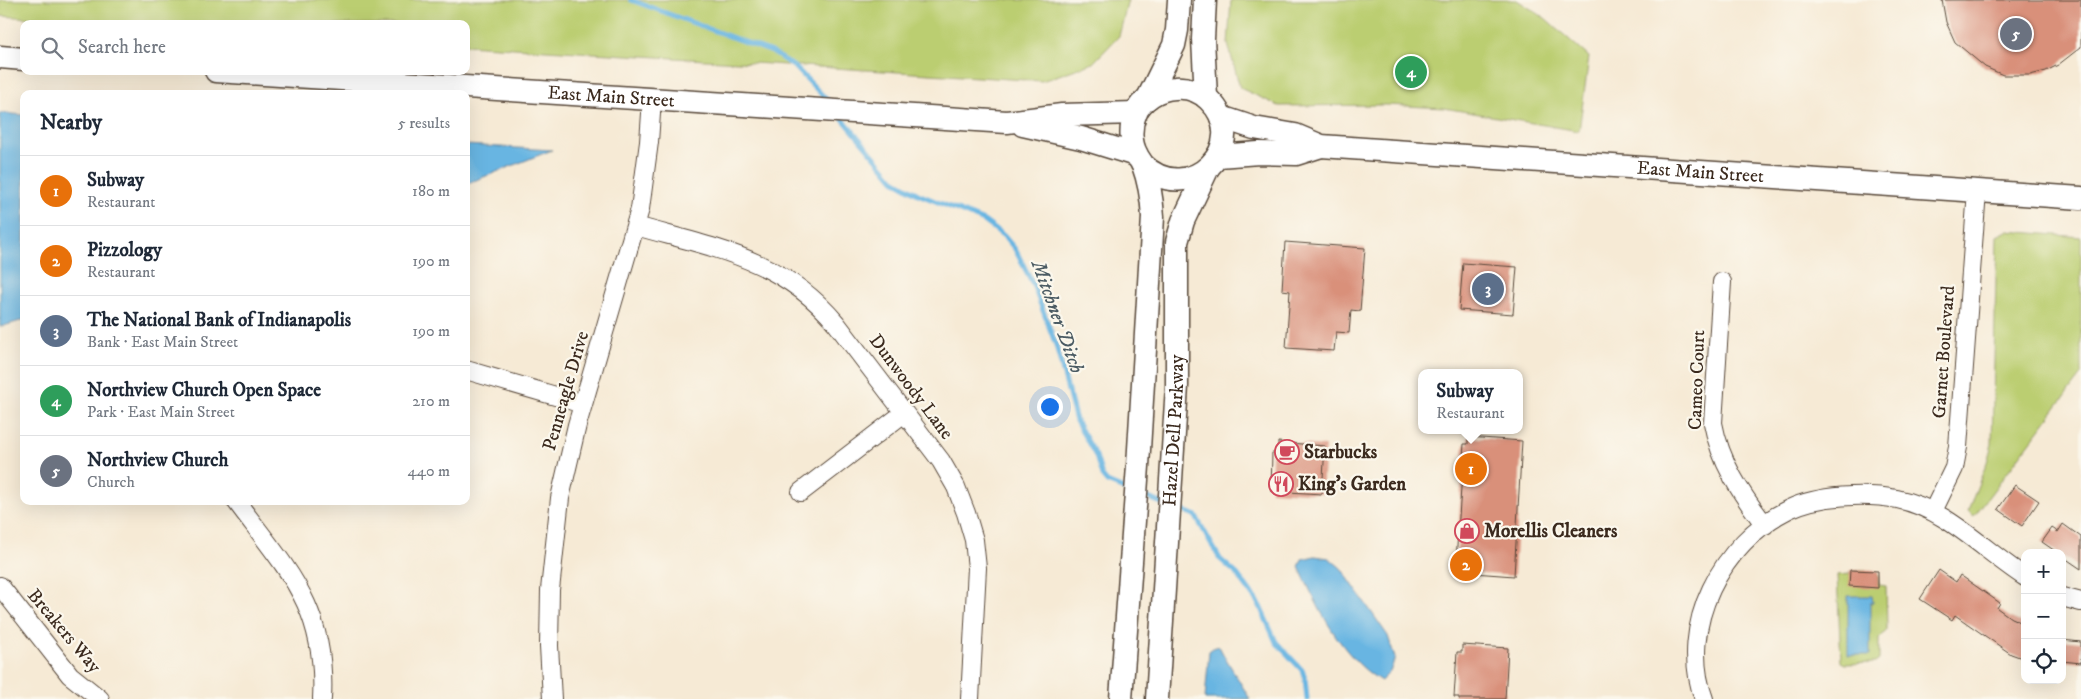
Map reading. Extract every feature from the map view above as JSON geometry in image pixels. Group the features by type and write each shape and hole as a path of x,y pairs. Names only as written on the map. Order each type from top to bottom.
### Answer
{"main road":[{"path":"1142,106 1164,89 1190,89 1206,97 1213,104 1221,118 1224,133 1213,162 1194,177 1170,179 1155,174 1139,159 1131,134 1142,106 1174,45 1177,30 1178,0"},
{"path":"1205,0 1203,39 1206,97"},
{"path":"0,57 20,59"},
{"name":"East Main Street","path":"278,75 1007,122 1080,138 1139,159"},
{"name":"East Main Street","path":"1007,122 1142,106"},
{"name":"East Main Street","path":"1221,118 1254,128 1296,135 1320,146 2081,198"},
{"name":"East Main Street","path":"1213,162 1259,153 1296,154 1320,146"},
{"name":"Hazel Dell Parkway","path":"1121,699 1135,514 1153,217 1151,197 1139,159"},
{"name":"Hazel Dell Parkway","path":"1157,699 1178,362 1177,242 1183,221 1213,162"}],"street":[{"name":"Penneagle Drive","path":"552,699 549,646 551,572 560,498 583,404 636,226 650,142 652,99"},
{"name":"Garnet Boulevard","path":"1933,511 1954,468 1958,447 1976,191"},
{"name":"Dunwoody Lane","path":"636,226 746,258 792,282 829,314 941,461 956,487 974,540 977,581 970,699"},
{"name":"Cameo Court","path":"1722,282 1713,423 1716,440 1722,458 1733,479 1748,504 1765,525"},
{"path":"470,371 583,404"},
{"path":"801,492 904,413"},
{"path":"1704,699 1697,669 1696,648 1699,625 1710,590 1721,570 1746,541 1765,525 1790,509 1823,498 1881,497 1897,499 1933,511 2021,574"},
{"path":"239,505 298,586 310,612 322,655 322,699"},
{"name":"Breakers Way","path":"2,594 70,675 100,699"},
{"path":"2066,598 2081,602"}],"green space":[{"path":"0,0 1128,0 1119,36 1093,63 1042,81 470,45 470,20 64,20 0,16"},
{"path":"1231,0 1517,0 1545,18 1589,57 1579,131 1444,108 1387,105 1279,106 1240,88 1228,44"},
{"path":"2007,231 2081,237 2081,375 1974,516 1968,511 1992,444 1997,236"},
{"path":"1865,570 1866,574 1878,574 1879,585 1886,586 1887,630 1879,639 1879,660 1875,663 1845,664 1841,662 1837,575 1850,574 1850,571"}],"water":[{"path":"0,113 20,115 20,321 0,327"},
{"path":"470,145 552,150 470,182"},
{"path":"1315,556 1329,558 1341,568 1388,636 1395,658 1390,672 1381,681 1354,659 1342,645 1314,599 1299,567 1302,559"},
{"path":"1848,596 1872,596 1873,603 1870,603 1870,655 1848,655"},
{"path":"1219,646 1250,699 1205,699 1209,651"}],"building":[{"path":"1942,0 2081,0 2081,47 2058,65 2046,71 2030,75 2003,75 1985,67 1955,42 1946,22"},
{"path":"1285,242 1365,248 1360,311 1351,310 1349,333 1336,332 1334,351 1286,348 1290,291 1282,290"},
{"path":"1463,263 1517,267 1513,314 1459,310"},
{"path":"1468,437 1522,441 1514,576 1460,572 1460,561 1456,561 1464,444 1468,444"},
{"path":"1278,442 1325,446 1322,494 1271,491 1272,453 1278,453"},
{"path":"2015,485 2039,501 2022,526 1998,509"},
{"path":"2063,524 2081,537 2081,569 2066,559 2066,549 2052,549 2042,542 2052,528 2058,532"},
{"path":"1850,570 1878,571 1878,588 1849,586"},
{"path":"1939,570 1956,582 1960,575 2000,603 1997,608 2021,622 2021,658 2011,654 1955,615 1952,620 1920,599"},
{"path":"2066,640 2081,642 2081,663 2066,661"},
{"path":"1462,645 1508,648 1505,699 1459,699 1459,697 1454,697 1457,652 1462,652"}],"waterway":[{"name":"Mitchner Ditch","path":"631,0 772,52 796,68 831,104"},
{"name":"Mitchner Ditch","path":"843,119 894,180 918,194 984,221 1004,236 1015,249 1033,284 1056,345 1076,421 1096,456 1102,476 1107,482 1131,492"},
{"name":"Mitchner Ditch","path":"1141,495 1164,504"},
{"name":"Mitchner Ditch","path":"1174,508 1195,515 1220,559 1237,574 1259,604 1276,642 1302,670 1305,678 1307,699"}],"place":[{"name":"Northview Church","path":"2016,34"},
{"name":"Northview Church Open Space","path":"1411,72"},
{"name":"The National Bank of Indianapolis","path":"1488,289"},
{"name":"Starbucks","path":"1287,452"},
{"name":"Subway","path":"1471,469"},
{"name":"King's Garden","path":"1281,484"},
{"name":"Morellis Cleaners","path":"1467,531"},
{"name":"Pizzology","path":"1466,565"}]}
